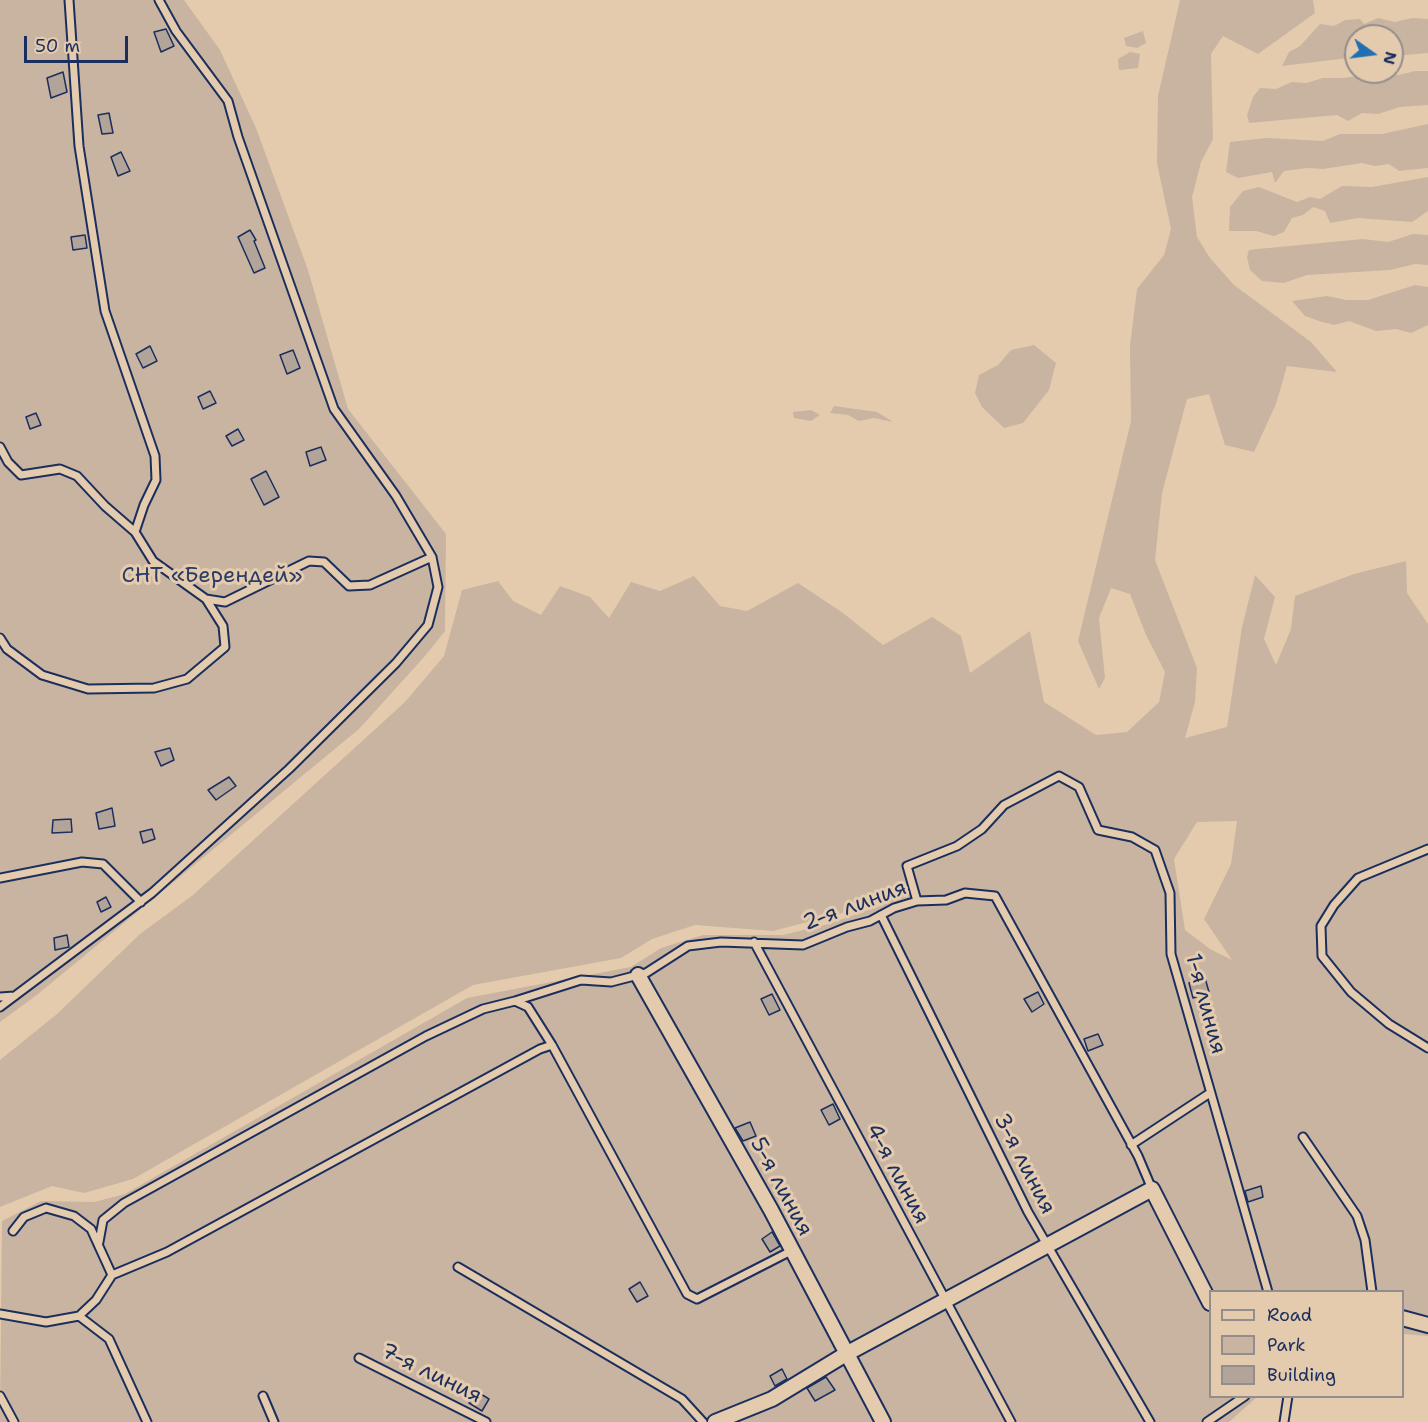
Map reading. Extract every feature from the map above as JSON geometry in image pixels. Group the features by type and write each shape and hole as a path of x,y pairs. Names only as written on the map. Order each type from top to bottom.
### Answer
{"street":[{"name":"5-я линия","path":"638,975 761,1192 883,1422"},
{"path":"716,1422 772,1399 846,1354 1152,1189 1209,1301"},
{"path":"1404,1319 1428,1325"}],"lane":[{"path":"69,0 79,146 105,311 155,456 156,480 135,532"},
{"path":"0,1007 141,902 288,769 396,663 428,625 438,587 432,557 396,496 334,409 238,137 228,101 176,31 159,0"},
{"path":"0,447 8,462 21,475 60,469 77,476 105,506 135,532 153,561 206,599 223,626 225,646 187,679 154,688 87,689 42,675 7,649 0,638"},
{"path":"206,599 225,602 309,561 324,561 349,586 370,585 398,575 432,557"},
{"name":"1-я линия","path":"917,901 907,866 957,846 982,829 1004,805 1059,776 1079,787 1098,830 1132,837 1155,850 1170,893 1171,954 1267,1290"},
{"path":"1428,849 1358,878 1334,905 1321,926 1322,956 1350,992 1389,1024 1428,1048"},
{"path":"0,878 82,862 104,864 141,902"},
{"name":"2-я линия","path":"99,1242 103,1220 124,1203 426,1036 483,1009 581,980 610,982 646,973 688,946 721,942 803,945 894,908 917,901 945,900 965,893 995,896 1131,1144 1152,1189"},
{"name":"3-я линия","path":"880,915 1047,1246 1150,1422"},
{"name":"4-я линия","path":"754,942 1011,1422"},
{"path":"0,996 14,996"},
{"path":"515,1001 528,1007 552,1045 687,1294 697,1299 791,1251"},
{"path":"0,1314 46,1322 79,1316 96,1300 112,1275 167,1252 540,1048 552,1045"},
{"path":"1131,1144 1210,1094"},
{"path":"1304,1137 1357,1216 1365,1240 1372,1290"},
{"path":"12,1231 24,1217 46,1208 74,1216 91,1229 99,1242 112,1275"},
{"path":"458,1267 682,1399 703,1422"},
{"path":"79,1316 109,1340 147,1422"},
{"name":"7-я линия","path":"359,1358 486,1422"},
{"path":"0,1396 14,1422"},
{"path":"263,1396 274,1422"},
{"path":"1207,1422 1242,1398"},
{"path":"1284,1422 1288,1398"}],"green space":[{"name":"СНТ «Берендей»","path":"0,0 184,0 220,50 256,128 308,270 348,409 446,534 445,631 359,729 38,994 0,1022"},
{"path":"1180,0 1313,0 1315,13 1258,54 1223,36 1211,54 1213,139 1201,162 1192,197 1197,237 1210,258 1234,285 1311,342 1337,372 1287,366 1276,404 1254,452 1225,445 1209,394 1187,399 1162,493 1155,560 1197,668 1195,702 1185,738 1227,727 1242,627 1255,575 1275,597 1264,639 1276,665 1291,629 1295,596 1354,574 1406,561 1407,593 1428,624 1428,1336 1404,1334 1404,1290 1209,1290 1209,1398 1256,1398 1229,1422 0,1422 2,1221 41,1201 94,1202 125,1194 467,998 631,967 661,948 703,935 783,935 828,924 880,906 881,903 773,931 695,925 652,939 621,958 473,985 133,1179 84,1193 52,1186 0,1207 0,1060 57,1014 140,934 193,895 405,702 444,656 462,590 498,581 513,601 541,615 560,586 590,597 609,618 631,582 660,591 694,576 720,606 747,611 798,583 843,613 883,645 932,617 961,636 970,673 1030,631 1044,702 1096,735 1127,732 1159,702 1165,672 1146,635 1130,594 1111,588 1099,618 1105,678 1099,689 1078,641 1131,421 1130,346 1137,289 1164,255 1171,229 1157,163 1158,96","holes":["1237,821 1231,864 1204,919 1232,960 1210,949 1185,930 1174,859 1197,822"]},
{"path":"1378,18 1395,22 1412,18 1428,19 1428,53 1404,55 1404,24 1364,24"},
{"path":"1360,19 1364,24 1344,24 1344,58 1282,66 1289,52 1300,46 1320,24 1334,26 1345,20"},
{"path":"1143,31 1146,43 1137,48 1126,46 1124,38"},
{"path":"1130,52 1140,54 1138,68 1119,70 1118,59"},
{"path":"1428,71 1428,105 1400,107 1378,114 1362,113 1348,121 1337,115 1249,123 1247,115 1253,97 1260,88 1276,89 1292,82 1306,83 1323,78 1344,78 1344,84 1404,84 1404,74"},
{"path":"1428,124 1428,168 1399,171 1389,164 1375,166 1362,163 1323,169 1307,168 1284,171 1275,183 1272,172 1238,178 1226,172 1230,142 1267,138 1323,141 1340,134 1382,134"},
{"path":"1428,177 1428,211 1412,222 1358,218 1330,223 1325,211 1313,207 1303,215 1292,218 1284,232 1274,236 1256,231 1229,231 1230,207 1243,191 1259,187 1297,202 1310,197 1320,199 1342,186 1372,187"},
{"path":"1413,234 1428,235 1428,265 1415,264 1390,270 1307,275 1284,283 1262,281 1250,270 1247,257 1249,250 1363,239 1388,242"},
{"path":"1415,285 1428,287 1428,325 1411,333 1396,329 1376,331 1349,321 1334,325 1319,321 1305,316 1292,301 1327,296 1346,300 1368,300"},
{"path":"1034,345 1056,363 1049,390 1023,423 1004,428 982,407 975,393 979,375 998,365 1011,350"},
{"path":"834,406 877,412 893,422 874,418 859,421 848,415 830,413"},
{"path":"811,410 820,415 811,421 794,418 793,412"}],"building":[{"path":"166,29 174,46 161,52 154,32"},
{"path":"63,72 67,92 51,98 47,78"},
{"path":"109,113 113,133 102,134 98,115"},
{"path":"121,152 130,171 118,176 111,157"},
{"path":"250,230 256,240 254,241 265,268 254,273 238,237"},
{"path":"85,235 87,248 73,250 71,237"},
{"path":"150,346 157,361 143,368 136,354"},
{"path":"293,350 300,368 287,374 280,355"},
{"path":"210,391 216,403 203,409 198,397"},
{"path":"36,413 41,425 30,429 26,417"},
{"path":"238,429 244,440 232,446 226,436"},
{"path":"321,447 326,460 310,466 306,452"},
{"path":"266,471 279,497 264,505 251,479"},
{"path":"170,748 174,760 161,766 155,752"},
{"path":"229,777 236,786 216,800 208,790"},
{"path":"112,808 115,826 99,829 96,813"},
{"path":"71,819 72,832 52,833 53,820"},
{"path":"152,829 155,839 143,843 140,832"},
{"path":"106,897 111,907 101,912 97,902"},
{"path":"67,935 69,947 55,950 54,938"},
{"path":"1205,978 1209,992 1193,998 1189,983"},
{"path":"1038,992 1044,1004 1032,1012 1024,999"},
{"path":"772,994 780,1010 769,1015 761,999"},
{"path":"1098,1034 1103,1045 1088,1051 1084,1039"},
{"path":"833,1104 840,1119 829,1125 821,1110"},
{"path":"750,1122 756,1136 743,1141 735,1128"},
{"path":"1261,1186 1263,1197 1248,1202 1245,1191"},
{"path":"772,1232 780,1246 770,1252 762,1239"},
{"path":"640,1282 648,1296 637,1302 629,1289"},
{"path":"782,1369 787,1379 775,1386 770,1376"},
{"path":"826,1377 835,1390 815,1401 807,1388"},
{"path":"476,1391 489,1399 482,1411 469,1403"}]}
